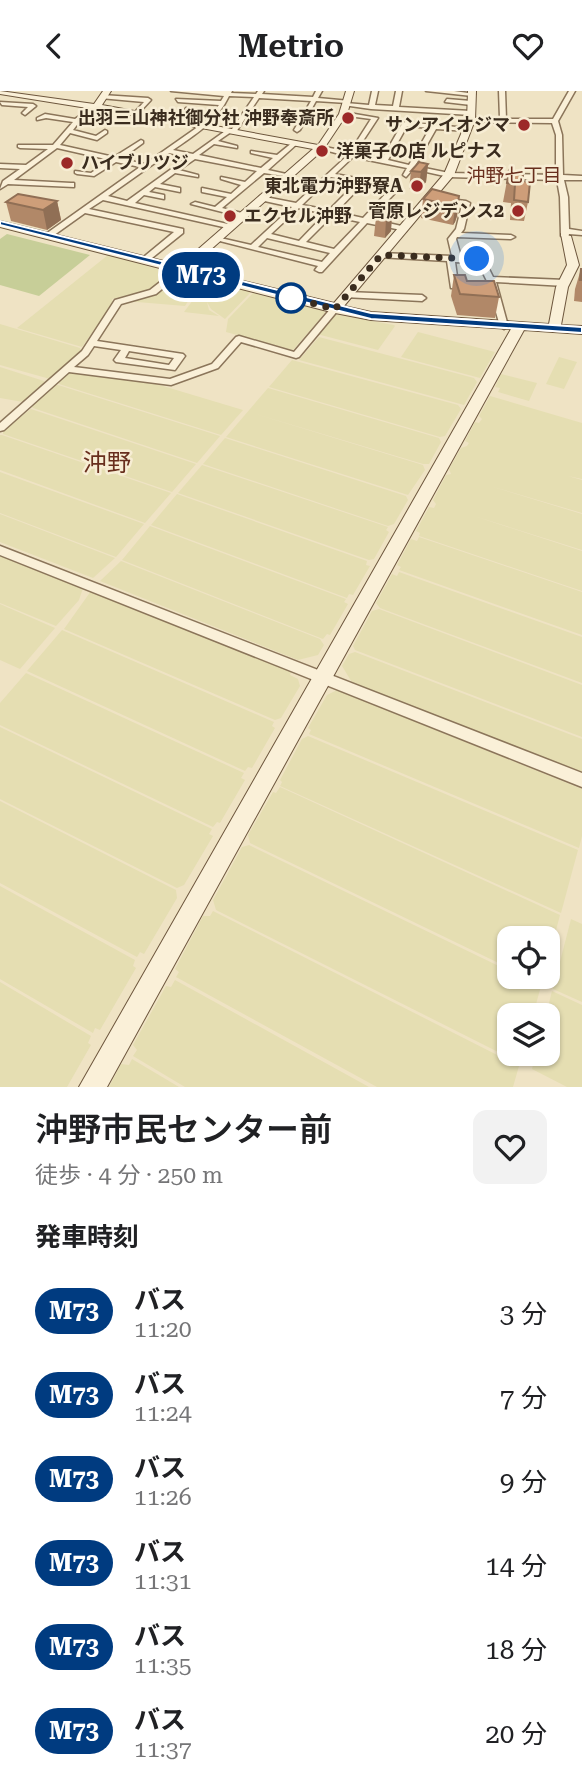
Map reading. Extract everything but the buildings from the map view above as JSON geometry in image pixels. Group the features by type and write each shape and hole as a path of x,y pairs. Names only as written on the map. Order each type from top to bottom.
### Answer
{"street":[{"path":"0,91 232,130 449,174 582,178"},
{"path":"174,91 260,94 421,112 471,110"},
{"path":"297,130 319,91"},
{"path":"371,107 375,91"},
{"path":"396,108 399,91"},
{"path":"421,112 427,91 471,110"},
{"path":"502,91 503,121"},
{"path":"1,104 13,92"},
{"path":"47,236 204,125 229,93"},
{"path":"2,184 55,146 77,121 97,106 105,94 148,100 137,113"},
{"path":"128,204 232,130 260,94"},
{"path":"555,121 576,94"},
{"path":"178,100 223,103"},
{"path":"447,101 503,121 555,121"},
{"path":"0,428 92,342 118,302 153,292 320,148 346,103"},
{"path":"252,248 331,174 347,164 375,118 346,103"},
{"path":"1,104 33,106 25,113"},
{"path":"9,116 21,105"},
{"path":"180,121 188,109"},
{"path":"384,162 405,124 434,127 471,110"},
{"path":"66,369 171,382 215,366 239,339 296,355 449,174 471,110"},
{"path":"39,119 45,116 77,121"},
{"path":"554,329 565,283 573,265 564,234 564,197 559,177 559,135 555,121"},
{"path":"406,175 434,127"},
{"path":"68,131 97,138 105,132"},
{"path":"77,172 92,175 141,142"},
{"path":"212,142 235,147"},
{"path":"218,208 295,143"},
{"path":"20,146 55,146 145,166"},
{"path":"167,151 289,176"},
{"path":"253,152 279,157"},
{"path":"0,166 27,167"},
{"path":"174,171 196,176"},
{"path":"216,239 321,268 395,188 331,174"},
{"path":"223,179 245,184"},
{"path":"302,243 362,181"},
{"path":"2,184 71,185"},
{"path":"154,185 177,190"},
{"path":"205,190 232,196"},
{"path":"143,193 161,197"},
{"path":"102,197 229,227"},
{"path":"263,198 403,229"},
{"path":"429,198 466,202 460,229 451,241 454,286 565,283"},
{"path":"195,204 243,216"},
{"path":"82,210 143,229 180,231 144,260"},
{"path":"0,224 335,309 393,319 582,330"},
{"path":"564,234 582,233"},
{"path":"266,235 336,252"},
{"path":"454,235 511,237"},
{"path":"381,255 481,261 511,326"},
{"path":"347,295 422,298"},
{"path":"92,1087 321,679 511,326"},
{"path":"92,342 180,356 172,368 119,360 127,348"},
{"path":"0,550 582,780"}],"shaded area":[{"path":"108,255 172,273 153,289 112,299 113,303 82,347 17,328"},
{"path":"208,280 251,292 225,319 211,309 207,302 209,310 219,316 184,312"},
{"path":"167,285 194,292 185,306 125,301 159,293"},
{"path":"253,293 325,313 293,350 226,332 228,319"},
{"path":"333,314 395,326 378,350 317,334"},
{"path":"0,324 81,350 50,379 0,365"},
{"path":"418,332 495,352 480,378 401,357"},
{"path":"319,337 474,378 477,382 464,405 299,360"},
{"path":"559,357 577,362 564,389 546,384"},
{"path":"292,360 458,405 461,409 445,436 440,437 269,387"},
{"path":"0,367 44,381 45,384 23,402 0,398"},
{"path":"68,372 153,383 243,410 221,435 59,384 59,380"},
{"path":"501,374 537,383 529,401 498,392 500,388 495,387"},
{"path":"53,385 220,436 197,463 33,408 31,405"},
{"path":"268,388 439,438 441,442 429,464 423,464 252,413 423,465 425,470 408,495 226,437"},
{"path":"490,396 582,423 582,479 568,476 582,480 582,513 490,486 582,514 582,550 474,516 582,551 582,591 419,536 420,533 416,531 429,507 434,508 436,504 433,500 446,475 451,474 449,469 461,448 469,443 465,441 475,422 479,423 482,419 479,416"},
{"path":"31,409 196,464 172,492 3,434 3,430"},
{"path":"0,435 171,493 145,523 0,470"},
{"path":"225,438 406,496 408,500 394,524 388,526 203,464"},
{"path":"202,465 388,527 386,530 389,532 374,559 369,560 178,493"},
{"path":"0,472 144,524 116,557 0,513"},
{"path":"177,494 367,561 366,565 370,566 353,595 349,594 347,598 151,525"},
{"path":"0,514 115,558 93,578 0,542"},
{"path":"150,526 346,599 344,602 348,604 330,635 327,634 323,639 122,560"},
{"path":"419,537 582,592 582,635 399,570 401,567 397,565 411,539 417,541"},
{"path":"0,555 83,588 79,600 56,626 0,603"},
{"path":"121,561 320,639 324,645 318,655 298,660 100,581"},
{"path":"399,572 582,637 582,683 380,608 376,603 392,574 397,576"},
{"path":"91,591 291,671 290,675 298,679 300,686 281,718 275,720 64,629"},
{"path":"0,604 55,628 20,669 0,660"},
{"path":"379,609 582,685 582,737 355,650 353,646 372,611"},
{"path":"62,630 274,722 272,726 275,728 252,768 248,767 245,771 27,671"},
{"path":"355,652 582,739 582,774 353,684 342,666 349,654"},
{"path":"26,673 244,773 241,778 245,780 220,823 217,822 213,827 0,725 0,703"},
{"path":"337,690 582,789 582,836 579,848 309,734 311,730 308,728 327,695"},
{"path":"0,727 212,829 209,834 213,836 184,885 177,888 0,799"},
{"path":"308,736 578,850 561,913 280,786 280,780 302,739"},
{"path":"280,787 560,915 557,926 497,926 497,962 250,843 248,835 273,792 276,793"},
{"path":"0,801 176,890 177,898 144,954 140,952 137,957 0,883"},
{"path":"249,845 497,965 497,989 540,989 536,1003 497,1003 497,1051 216,910 213,900 242,847"},
{"path":"0,886 135,960 133,966 136,968 100,1030 95,1028 93,1033 0,979"},
{"path":"213,911 497,1055 497,1066 519,1066 513,1087 377,1087 176,977 179,972 175,969 203,916 210,916"},
{"path":"571,919 582,924 582,1002 553,989 560,989 560,962"},
{"path":"175,980 369,1087 185,1087 133,1056 137,1050 133,1045 166,986 171,987"},
{"path":"0,982 91,1036 88,1043 91,1045 67,1087 0,1087"},
{"path":"552,991 582,1005 582,1087 567,1087 532,1069 533,1066 560,1066 560,1003 549,1003"},
{"path":"132,1059 179,1087 109,1087 121,1064 129,1065"}],"green space":[{"path":"7,234 90,255 39,296 0,285 0,239"}],"bus line":[{"name":"M73","path":"0,224 371,316 582,330"}],"place":[{"name":"出羽三山神社御分社 沖野奉斎所","path":"348,118"},
{"name":"サンアイオジマ","path":"524,125"},
{"name":"洋菓子の店 ルピナス","path":"322,151"},
{"name":"ハイブリツジ","path":"67,163"},
{"name":"東北電力沖野寮A","path":"417,186"},
{"name":"菅原レジデンス2","path":"518,211"},
{"name":"エクセル沖野","path":"230,216"}],"district":[{"name":"沖野七丁目","path":"514,175"},
{"name":"沖野","path":"107,463"}],"route":[{"path":"291,298 284,296 335,309 381,255 477,259"}]}
